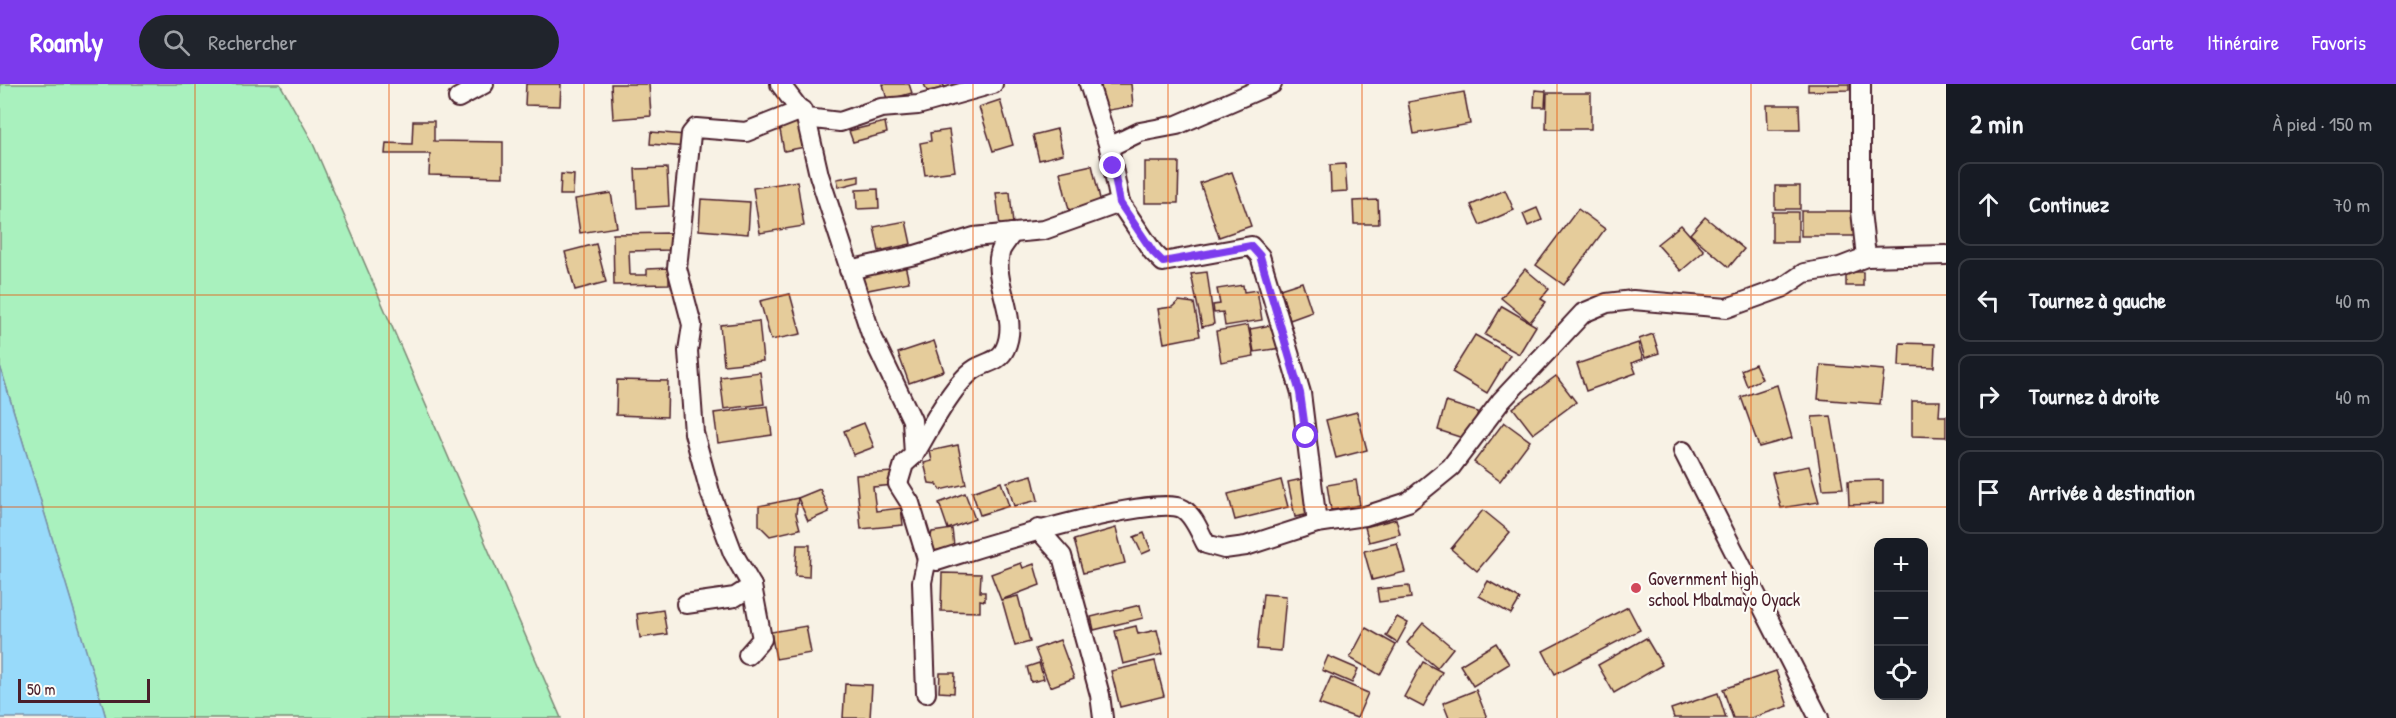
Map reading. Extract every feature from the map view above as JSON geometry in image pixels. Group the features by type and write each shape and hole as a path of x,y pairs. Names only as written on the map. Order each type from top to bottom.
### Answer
{"street":[{"path":"458,98 484,84"},
{"path":"780,84 804,114 819,175 871,334 912,420 914,455"},
{"path":"748,656 762,639 752,586 733,554 710,492 694,433 688,351 692,325 677,268 691,134 696,128 746,132 804,114 840,122 881,108 918,105 993,84"},
{"path":"1089,84 1109,147 1120,203 1153,252 1163,262 1251,246 1260,256 1300,393 1317,523"},
{"path":"1109,147 1140,132 1176,125 1272,84"},
{"path":"1861,84 1861,211 1866,257"},
{"path":"849,270 915,255 974,237 1044,230 1120,203"},
{"path":"926,693 922,582 927,559 910,503 898,484 904,464 914,455 945,404 974,369 999,358 1006,348 1008,306 1001,282 1000,252 1012,233"},
{"path":"927,559 937,561 1038,530 1171,505 1183,509 1190,516 1206,544 1224,549 1246,546 1317,523 1365,516 1408,502 1451,467 1501,401 1583,314 1607,303 1633,300 1727,308 1782,288 1804,273 1840,267 1866,257 1946,255"},
{"path":"1683,451 1819,718"},
{"path":"1038,530 1062,556 1100,695 1103,718"},
{"path":"686,604 735,597 752,586"}],"green space":[{"path":"0,84 280,84 311,139 561,718 106,718 0,366"}],"water":[{"path":"0,366 101,700 106,718 0,718"}],"building":[{"path":"526,84 561,84 560,106 525,105"},
{"path":"611,84 649,84 651,116 613,119"},
{"path":"883,84 909,84 912,93 887,100"},
{"path":"924,84 943,84 945,88 927,91"},
{"path":"1101,84 1131,84 1133,106 1104,111"},
{"path":"1808,84 1849,84 1849,90 1808,91"},
{"path":"1535,90 1546,91 1545,107 1534,107"},
{"path":"1464,92 1470,124 1414,134 1408,102"},
{"path":"1547,93 1591,93 1591,129 1546,129"},
{"path":"1000,100 1013,145 993,151 979,107"},
{"path":"1767,105 1799,105 1800,130 1768,130"},
{"path":"805,120 810,146 784,151 779,125"},
{"path":"413,121 434,121 434,141 503,142 503,177 429,175 430,154 385,154 386,143 412,144"},
{"path":"885,122 887,133 853,142 849,131"},
{"path":"1057,129 1063,154 1039,160 1033,135"},
{"path":"949,130 955,171 925,175 920,143 931,141 930,133"},
{"path":"651,132 686,135 686,147 650,144"},
{"path":"1145,162 1179,162 1178,203 1145,203"},
{"path":"1345,164 1347,191 1331,192 1330,165"},
{"path":"1092,165 1101,203 1069,210 1060,172"},
{"path":"667,168 669,206 637,208 635,169"},
{"path":"1232,172 1251,226 1219,237 1200,183"},
{"path":"561,174 574,175 573,195 560,195"},
{"path":"859,175 859,182 839,187 837,179"},
{"path":"797,181 804,226 760,233 753,188"},
{"path":"1775,186 1800,186 1800,209 1775,209"},
{"path":"878,189 879,208 857,209 856,190"},
{"path":"1505,190 1514,210 1480,225 1471,205"},
{"path":"1010,192 1013,225 1000,226 996,193"},
{"path":"611,193 617,227 580,233 575,199"},
{"path":"701,199 750,202 748,234 699,230"},
{"path":"1378,200 1379,224 1354,224 1353,201"},
{"path":"1537,208 1542,220 1528,226 1523,214"},
{"path":"1578,209 1605,229 1564,285 1536,265"},
{"path":"1801,211 1854,211 1854,236 1801,236"},
{"path":"1772,212 1798,212 1798,242 1772,242"},
{"path":"1705,217 1744,249 1729,267 1690,234"},
{"path":"906,221 911,244 879,251 874,227"},
{"path":"1681,225 1704,251 1681,271 1657,244"},
{"path":"670,233 670,250 629,251 630,275 647,275 647,269 669,268 669,284 614,285 613,234"},
{"path":"596,244 606,282 575,290 565,252"},
{"path":"905,265 909,282 863,291 860,274"},
{"path":"1525,269 1549,289 1541,299 1546,302 1530,322 1501,298"},
{"path":"1207,272 1214,324 1202,327 1191,274"},
{"path":"1846,272 1863,272 1863,286 1846,286"},
{"path":"1302,282 1312,312 1290,320 1280,289"},
{"path":"1243,285 1244,292 1257,290 1262,320 1225,326 1223,312 1214,313 1213,305 1220,304 1217,289"},
{"path":"790,294 801,334 771,340 760,301"},
{"path":"1179,301 1194,303 1200,336 1164,343 1158,309 1172,307"},
{"path":"1502,306 1536,326 1519,354 1485,335"},
{"path":"759,321 763,361 724,365 720,325"},
{"path":"1277,324 1281,348 1254,352 1250,329"},
{"path":"1248,325 1254,356 1221,362 1216,331"},
{"path":"1653,334 1659,353 1645,358 1639,339"},
{"path":"1475,335 1510,355 1487,393 1452,372"},
{"path":"934,341 944,371 909,383 898,353"},
{"path":"1638,343 1643,359 1632,363 1636,373 1586,391 1577,364"},
{"path":"1900,343 1935,344 1934,367 1899,366"},
{"path":"1755,364 1762,379 1747,386 1741,370"},
{"path":"1821,365 1884,370 1880,404 1818,399"},
{"path":"760,372 764,404 724,409 720,377"},
{"path":"1556,376 1576,402 1533,434 1513,408"},
{"path":"617,380 668,381 667,417 616,415"},
{"path":"1777,385 1792,438 1759,447 1741,397"},
{"path":"1912,401 1940,401 1939,416 1946,416 1946,437 1912,436"},
{"path":"1446,402 1478,412 1469,440 1438,430"},
{"path":"768,406 772,435 718,443 714,413"},
{"path":"1357,412 1367,450 1336,458 1326,420"},
{"path":"1831,416 1843,488 1823,489 1812,417"},
{"path":"1504,422 1530,441 1500,481 1474,462"},
{"path":"864,423 874,447 853,455 844,431"},
{"path":"958,445 966,484 940,490 937,484 929,483 924,463 932,461 930,451"},
{"path":"1809,466 1819,502 1781,508 1772,473"},
{"path":"892,472 894,485 873,487 876,511 901,508 903,525 861,529 856,475"},
{"path":"1032,475 1038,500 1014,506 1007,482"},
{"path":"1307,478 1315,513 1295,517 1288,482"},
{"path":"1281,480 1288,507 1235,520 1228,494"},
{"path":"1356,480 1360,505 1331,510 1327,485"},
{"path":"1883,480 1883,504 1849,505 1848,481"},
{"path":"1001,482 1009,506 980,515 972,492"},
{"path":"820,489 829,512 808,521 798,498"},
{"path":"965,493 975,519 948,529 939,503"},
{"path":"798,498 796,514 800,529 770,536 759,525 759,506"},
{"path":"1483,510 1510,532 1477,571 1451,549"},
{"path":"1396,519 1400,534 1369,542 1365,527"},
{"path":"1116,528 1125,563 1083,573 1074,540"},
{"path":"952,529 954,546 935,551 929,543 932,532"},
{"path":"1144,533 1151,550 1142,554 1134,537"},
{"path":"1397,543 1405,572 1372,580 1364,551"},
{"path":"797,545 810,545 809,577 795,576"},
{"path":"1021,563 1023,568 1034,564 1040,585 1001,600 991,574"},
{"path":"942,573 981,574 980,592 985,592 985,601 980,600 980,612 941,611"},
{"path":"1488,581 1520,599 1511,614 1479,596"},
{"path":"1409,586 1411,598 1379,602 1377,589"},
{"path":"1263,594 1286,596 1281,651 1257,649"},
{"path":"1018,596 1030,642 1015,646 1002,600"},
{"path":"1140,605 1143,618 1094,630 1091,617"},
{"path":"1628,607 1640,630 1555,674 1543,651"},
{"path":"663,610 667,634 640,638 637,614"},
{"path":"1397,617 1408,623 1397,643 1386,636"},
{"path":"1423,623 1453,648 1437,668 1407,643"},
{"path":"806,626 811,653 776,659 771,632"},
{"path":"1136,626 1138,634 1157,630 1163,654 1123,664 1115,631"},
{"path":"1366,628 1396,645 1380,675 1350,658"},
{"path":"1646,638 1662,665 1614,693 1598,665"},
{"path":"1060,640 1074,678 1050,687 1035,649"},
{"path":"1496,643 1509,664 1473,686 1460,665"},
{"path":"1328,656 1358,669 1352,683 1322,670"},
{"path":"1155,661 1164,696 1120,707 1111,671"},
{"path":"1423,662 1442,672 1423,707 1404,697"},
{"path":"1039,663 1044,679 1031,682 1027,667"},
{"path":"1776,671 1788,706 1751,718 1733,718 1723,689"},
{"path":"940,673 955,673 954,693 939,692"},
{"path":"1331,677 1368,693 1357,718 1319,704"},
{"path":"845,684 872,685 870,718 843,718"},
{"path":"1476,690 1487,718 1449,718 1443,703"},
{"path":"1718,693 1726,718 1674,718 1671,709"}],"place":[{"name":"Government high school Mbalmayo Oyack","path":"1636,588"}],"route":[{"path":"1113,166 1120,203 1153,252 1163,262 1251,246 1260,256 1300,393 1306,436"}]}
